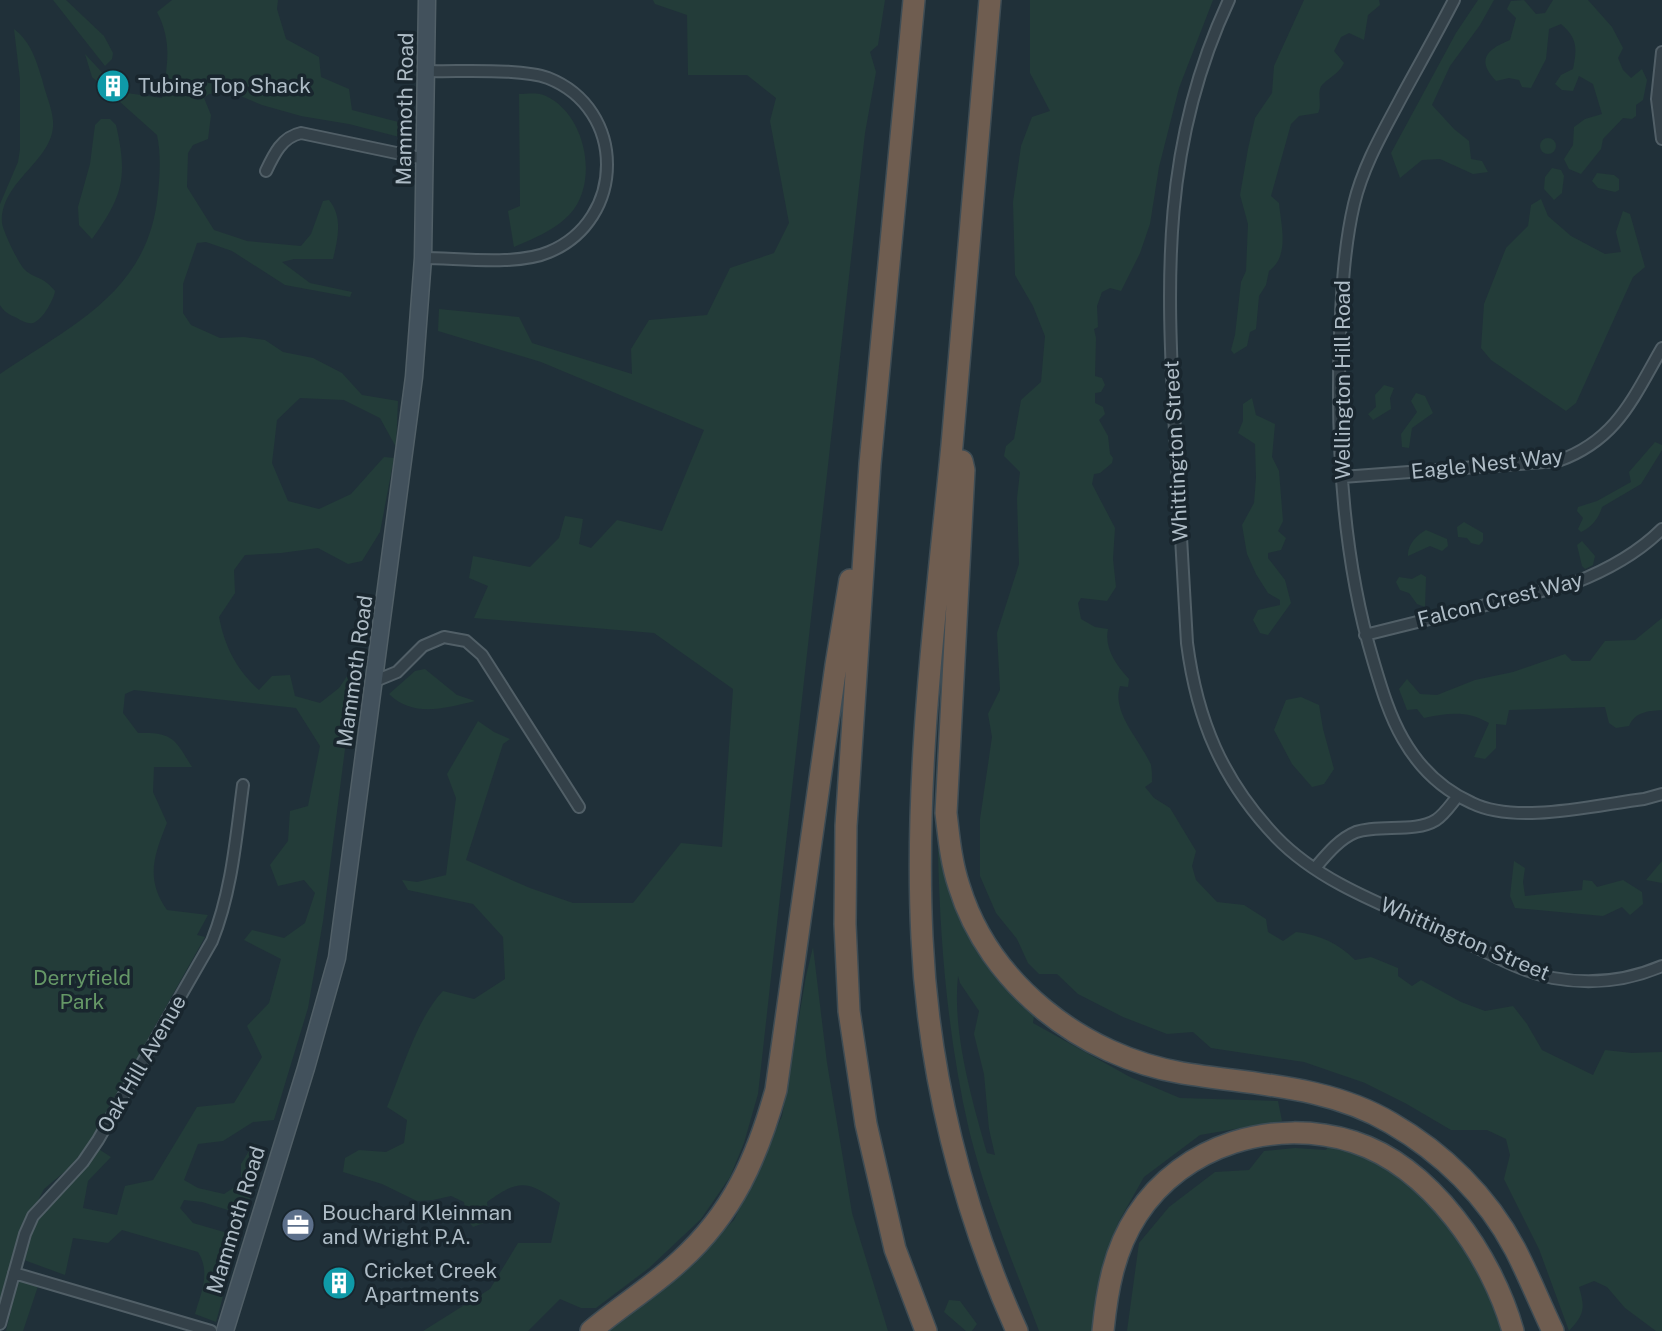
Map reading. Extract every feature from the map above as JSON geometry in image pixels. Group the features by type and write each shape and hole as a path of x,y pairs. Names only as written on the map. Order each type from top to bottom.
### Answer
{"highway":[{"path":"914,0 870,464 846,826 845,924 849,1012 866,1124 892,1237 926,1331"},
{"path":"990,0 925,750 920,830 922,941 929,1017 951,1138 976,1227 1017,1331"},
{"path":"954,421 964,470 946,772 946,813 951,859 959,888 971,916 994,956 1023,991 1058,1022 1097,1046 1126,1059 1165,1070 1306,1090 1335,1098 1364,1108 1391,1122 1429,1147 1463,1177 1501,1224 1516,1250 1553,1331"},
{"path":"591,1331 680,1262 710,1228 733,1200 763,1136 776,1090 836,665 870,464"},
{"path":"1103,1331 1112,1269 1138,1214 1156,1192 1180,1170 1206,1153 1245,1138 1295,1132 1325,1135 1355,1143 1383,1156 1409,1173 1432,1193 1453,1216 1487,1268 1513,1331"}],"main road":[{"name":"Mammoth Road","path":"225,1331 335,972 407,440 419,329 423,258 427,0"}],"street":[{"name":"Whittington Street","path":"1229,0 1199,75 1183,135 1171,212 1168,263 1169,334 1187,643 1200,714 1232,780 1279,839 1315,868 1351,890 1536,974 1597,982 1634,977 1662,966"},
{"name":"Wellington Hill Road","path":"1454,0 1367,165 1354,205 1343,269 1339,395 1342,477 1350,551 1365,635 1385,700 1403,739 1430,775 1458,796 1491,810 1529,813 1644,799 1662,794"},
{"path":"1662,52 1657,99 1662,139"},
{"path":"423,258 517,259 551,251 574,236 593,214 604,191 608,169 606,142 594,115 579,98 561,84 531,74 427,71"},
{"path":"266,171 282,143 291,135 301,133 425,159"},
{"name":"Eagle Nest Way","path":"1342,477 1558,461 1578,454 1611,430 1662,348"},
{"name":"Falcon Crest Way","path":"1365,635 1574,583 1604,572 1630,556 1662,528"},
{"path":"375,681 397,672 430,641 444,637 466,641 482,655 579,807"},
{"name":"Oak Hill Avenue","path":"0,1324 33,1216 83,1162 98,1140 212,941 227,895 243,785"},
{"path":"1315,868 1331,849 1353,833 1367,829 1424,825 1444,814 1458,796"},
{"path":"14,1273 211,1331"}],"green space":[{"path":"53,0 66,0 104,36 113,53 112,59 105,66"},
{"name":"Derryfield Park","path":"172,0 278,0 277,9 286,39 319,57 321,77 349,89 352,110 410,125 407,139 349,124 301,116 262,105 231,92 209,94 204,98 211,115 208,139 193,145 188,153 187,187 214,230 247,241 301,246 311,234 323,201 329,200 338,221 333,259 294,259 282,262 310,283 352,292 350,297 285,285 232,251 206,242 197,243 183,284 183,313 191,325 220,338 265,340 283,352 313,358 342,373 362,395 398,401 396,447 380,418 344,400 300,398 277,420 272,463 288,501 319,509 351,494 384,457 394,458 380,532 362,561 348,564 318,548 245,555 234,570 235,593 219,617 233,657 259,690 272,676 290,675 295,696 320,703 339,688 356,663 323,921 308,1008 274,1120 253,1122 223,1141 198,1144 184,1180 198,1188 224,1194 241,1183 241,1164 254,1143 267,1152 244,1215 202,1202 184,1200 180,1208 193,1223 231,1234 237,1245 216,1322 195,1314 204,1275 198,1252 122,1230 108,1243 73,1238 65,1275 24,1260 35,1220 97,1148 111,1157 88,1181 83,1208 117,1215 125,1186 153,1180 197,1107 234,1103 262,1057 247,1026 269,1003 281,959 244,940 252,930 284,938 305,923 315,893 304,880 278,886 270,865 288,841 290,811 308,806 320,746 296,708 134,690 125,694 123,713 138,733 159,734 172,739 192,767 154,767 153,792 167,823 155,856 154,877 160,899 167,910 208,915 197,935 205,937 90,1142 69,1168 44,1189 22,1231 0,1301 0,374 80,321 103,302 123,281 140,256 152,227 158,193 160,164 157,135 92,77 85,54 120,92 162,98 167,44 157,12"},
{"path":"653,0 885,0 878,45 870,52 876,72 865,133 758,1094 744,1143 730,1177 701,1219 649,1268 596,1308 581,1308 560,1299 528,1331 423,1331 490,1289 518,1243 551,1243 560,1203 539,1190 523,1185 515,1186 487,1202 489,1221 473,1227 467,1220 464,1202 451,1196 417,1201 382,1184 343,1172 345,1158 359,1150 386,1152 404,1143 407,1120 387,1107 425,1015 443,991 474,999 505,979 503,937 473,904 408,890 402,880 417,882 446,875 456,798 447,774 478,721 510,739 503,744 466,860 530,888 573,903 633,903 681,843 722,847 733,689 654,633 474,618 488,586 469,578 473,556 530,567 559,538 565,516 583,519 579,544 591,548 617,520 662,531 704,430 541,362 438,331 439,309 519,317 532,343 632,374 631,349 649,320 707,315 730,268 774,253 789,223 770,121 776,98 747,75 688,75 687,15 655,4"},
{"path":"1030,0 1213,0 1179,88 1159,167 1150,224 1140,253 1121,291 1110,288 1102,292 1097,306 1098,327 1094,329 1095,376 1102,378 1105,385 1101,392 1095,393 1095,403 1103,407 1105,414 1099,420 1108,436 1113,458 1112,463 1100,473 1094,474 1092,484 1115,528 1113,559 1116,587 1107,601 1081,598 1078,603 1081,619 1095,627 1108,629 1112,656 1129,679 1128,687 1120,686 1118,696 1123,717 1151,765 1152,782 1145,787 1154,798 1170,808 1196,851 1192,866 1196,880 1217,902 1244,905 1266,919 1268,932 1283,941 1296,932 1313,935 1335,944 1355,960 1371,957 1398,968 1398,976 1412,986 1421,980 1461,1002 1485,1011 1513,1006 1542,1050 1593,1075 1605,1050 1662,1052 1662,1331 1656,1331 1625,1308 1607,1287 1594,1281 1579,1287 1582,1310 1569,1331 1539,1249 1504,1179 1510,1155 1506,1139 1487,1130 1451,1130 1365,1083 1304,1062 1211,1048 1193,1032 1167,1034 1123,1017 1078,994 1057,974 1039,974 1028,963 1017,939 996,913 980,876 980,819 992,737 988,714 1000,690 997,633 1019,564 1017,498 1020,472 1004,456 1006,446 1014,439 1021,400 1041,382 1045,336 1033,306 1015,275 1013,202 1021,146 1032,117 1050,111 1030,73"},
{"path":"1304,0 1379,0 1380,5 1368,15 1364,40 1349,33 1341,37 1334,51 1344,63 1320,89 1318,113 1299,116 1291,124 1271,196 1279,203 1282,249 1259,296 1256,329 1250,332 1247,346 1234,354 1231,350 1241,282 1246,271 1248,224 1240,195 1248,149 1255,118 1272,93 1274,66"},
{"path":"1478,0 1494,0 1480,25 1450,66 1432,105 1469,141 1471,159 1482,161 1488,172 1473,174 1440,159 1422,160 1400,178 1391,153 1456,33"},
{"path":"1524,0 1536,14 1545,13 1553,0 1588,0 1612,27 1623,48 1618,58 1623,70 1631,78 1642,69 1647,80 1643,100 1636,105 1636,116 1632,119 1623,118 1603,139 1601,149 1581,174 1569,169 1564,159 1573,145 1574,127 1585,119 1602,114 1593,84 1579,76 1573,91 1562,90 1555,84 1561,75 1573,69 1575,44 1567,29 1561,24 1549,29 1546,59 1531,88 1522,87 1519,80 1509,78 1496,81 1486,67 1485,61 1490,51 1510,40 1516,18 1507,9 1511,1"},
{"path":"14,29 25,40 35,58 53,121 52,135 46,147 10,194 2,223 22,267 55,291 44,314 33,323 10,314 0,305 0,204 18,162 20,149 20,80"},
{"path":"519,94 546,96 570,116 578,131 586,163 581,195 568,216 547,232 514,247 508,211 520,206"},
{"path":"101,119 110,119 116,125 122,173 111,210 92,239 79,225 78,207 90,164 95,125"},
{"path":"1548,138 1556,146 1548,154 1540,146"},
{"path":"1552,168 1561,170 1564,176 1562,193 1554,200 1544,189 1545,177"},
{"path":"1597,173 1614,175 1619,179 1619,190 1615,192 1598,188 1592,181"},
{"path":"1541,199 1548,216 1571,236 1605,254 1621,252 1616,232 1623,211 1630,214 1645,267 1633,277 1576,403 1566,411 1491,360 1481,348 1484,304 1506,248 1528,226 1531,205"},
{"path":"1384,385 1394,388 1390,398 1391,409 1373,420 1368,414 1376,407 1375,395"},
{"path":"1416,393 1425,396 1433,413 1412,428 1409,448 1402,447 1401,434 1417,412 1411,401"},
{"path":"1252,398 1256,415 1275,424 1272,457 1279,471 1283,521 1278,531 1286,538 1281,550 1268,553 1268,558 1285,580 1291,603 1268,635 1260,633 1253,620 1258,610 1280,605 1280,600 1268,593 1256,574 1247,554 1242,525 1254,503 1255,444 1238,433 1243,421 1243,404"},
{"path":"1655,442 1662,445 1662,450 1641,484 1602,507 1594,522 1581,532 1578,529 1583,518 1577,511 1578,507 1597,501 1631,482 1629,472"},
{"path":"1464,522 1483,533 1483,541 1479,545 1471,543 1467,538 1458,537 1457,527"},
{"path":"1426,530 1447,539 1448,546 1442,551 1430,546 1408,556 1413,541"},
{"path":"1582,541 1595,556 1593,565 1585,569 1577,545"},
{"path":"1421,574 1426,577 1425,607 1417,604 1409,593 1400,590 1396,582 1399,577 1412,579"},
{"path":"1662,618 1662,710 1638,715 1629,726 1616,728 1609,723 1605,707 1509,710 1506,725 1496,724 1496,748 1485,759 1474,757 1489,723 1473,716 1457,714 1424,718 1417,709 1407,710 1399,689 1407,679 1420,694 1437,695 1475,680 1513,672 1565,654 1572,661 1590,661 1605,641 1635,640"},
{"path":"425,669 457,695 475,701 441,708 419,709 398,701 389,694 415,671"},
{"path":"1301,697 1319,705 1334,769 1324,784 1312,787 1292,764 1274,730 1286,700"},
{"path":"941,849 976,946 1034,1016 1033,1023 1130,1077 1180,1098 1278,1101 1282,1121 1200,1135 1144,1177 1118,1223 1110,1247 1097,1331 1039,1331 984,1181 969,1130 950,1026 943,956 938,850","holes":["958,976 979,1011 974,1034 984,1074 989,1129 995,1155 987,1153 965,1066 958,1020"]},
{"path":"1514,861 1525,868 1525,896 1582,890 1583,880 1592,881 1597,887 1623,880 1642,892 1643,904 1630,915 1622,907 1603,916 1515,908 1510,896"},
{"path":"1662,861 1662,883 1646,880"},
{"path":"813,947 827,1063 852,1213 888,1331 604,1331 673,1280 734,1220 782,1116"},
{"path":"1330,1144 1392,1173 1418,1192 1440,1215 1477,1268 1502,1331 1127,1331 1139,1243 1169,1207 1215,1172 1249,1170 1264,1151 1295,1148 1326,1150"},
{"path":"18,1280 38,1286 23,1331 6,1331"},
{"path":"949,1300 960,1301 977,1324 972,1331 966,1331 944,1312"}],"place":[{"name":"Tubing Top Shack","path":"113,86"},
{"name":"Bouchard Kleinman and Wright P.A.","path":"298,1225"},
{"name":"Cricket Creek Apartments","path":"339,1283"}]}
